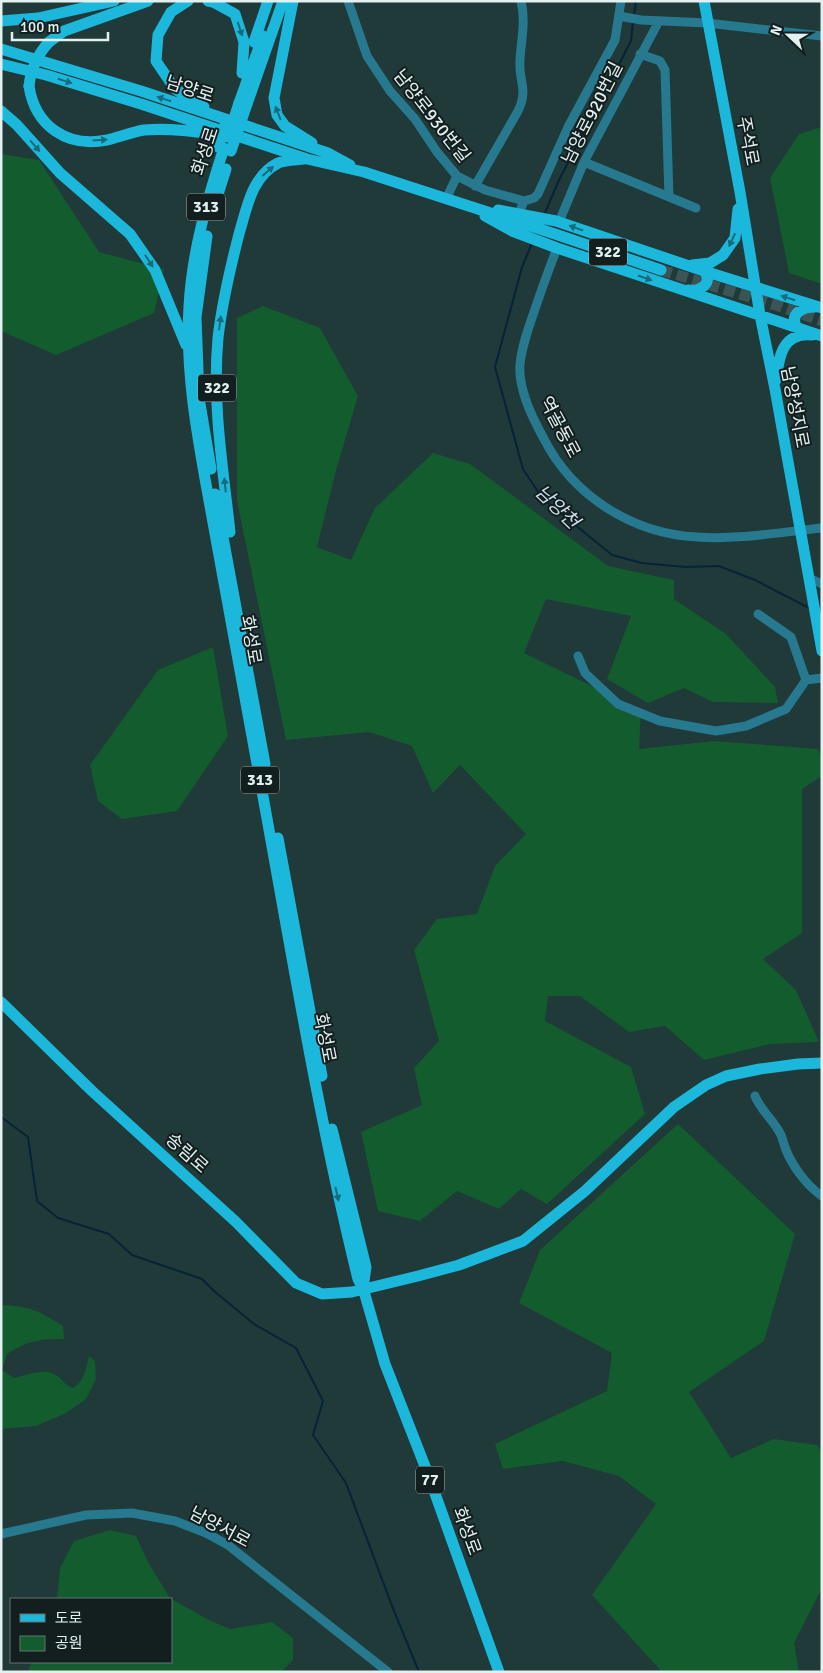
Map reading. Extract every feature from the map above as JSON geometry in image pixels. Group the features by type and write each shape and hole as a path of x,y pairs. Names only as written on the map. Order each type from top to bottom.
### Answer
{"main road":[{"path":"1,21 38,18 114,1"},
{"path":"148,1 64,31 49,42 34,62 29,86 30,96 42,120 61,135 79,141 105,140 142,131 177,128 252,140"},
{"path":"188,1 171,12 158,35 156,62 175,89 220,117"},
{"path":"208,1 235,14 244,42 240,103"},
{"path":"242,73 268,1"},
{"name":"화성로","path":"275,1 210,192 193,266 189,307 190,389 290,950 331,1165 358,1278 363,1288 385,1364 428,1474 499,1672"},
{"name":"화성로","path":"240,103 283,1"},
{"path":"293,1 274,98 277,115 286,126 328,153"},
{"name":"주석로","path":"704,1 740,192 755,288"},
{"name":"남양로","path":"1,49 141,91 328,153 364,172"},
{"name":"남양로","path":"1,64 46,75 307,159 364,172 465,205 524,217 555,234 661,270"},
{"path":"1,111 17,125 60,173 130,234 155,270 189,351"},
{"name":"화성로","path":"224,149 205,243 196,317 199,398 333,1138 366,1267 363,1288"},
{"name":"322","path":"245,655 242,604 232,554 219,428 217,389 218,340 226,284 251,192 263,176 279,162 307,159"},
{"path":"679,263 710,263 723,256 735,238 740,192"},
{"path":"465,205 512,231 664,285 796,326 822,336"},
{"path":"524,217 557,222 755,288 822,308"},
{"path":"664,285 698,290 703,288 708,282 704,271"},
{"name":"남양성지로","path":"755,288 822,649"},
{"path":"796,326 794,318 800,310 810,307 822,308"},
{"path":"775,389 779,360 785,345 801,335 822,336"},
{"name":"송림로","path":"1,1002 92,1091 236,1222 296,1283 322,1294 352,1292 459,1265 523,1241 585,1191 674,1107 706,1085 726,1076 760,1069 822,1063"}],"street":[{"name":"남양로930번길","path":"348,1 367,56 390,91 415,119 437,152 457,176 485,190 524,201"},
{"path":"475,186 518,111 523,98 524,92 519,62 523,36 521,1"},
{"path":"524,217 524,201 534,198 541,189 568,127 615,40 621,1"},
{"path":"620,16 641,20 707,23 822,36"},
{"name":"남양로920번길","path":"557,222 584,162 659,21"},
{"path":"640,54 660,61 665,70 669,197"},
{"path":"584,162 696,208"},
{"path":"446,198 457,176"},
{"name":"역골동로","path":"553,246 524,340 520,374 527,402 541,435 552,454 569,476 585,492 614,512 635,523 686,537 707,538 822,528"},
{"path":"809,578 822,584"},
{"path":"758,614 791,638 806,680"},
{"path":"578,656 585,673 618,704 660,722 716,731 746,726 786,709 806,680 822,678"},
{"path":"754,1096 762,1112 781,1135 786,1150 796,1168 808,1184 822,1196"},
{"name":"남양서로","path":"1,1534 86,1515 132,1513 175,1521 206,1533 228,1546 388,1672"}],"green space":[{"path":"822,127 822,284 789,273 770,178 799,134"},
{"path":"1,154 39,160 99,252 164,269 154,313 56,355 1,331"},
{"path":"263,306 320,328 358,396 335,474 317,547 351,560 375,508 433,453 470,464 608,566 674,580 674,599 726,634 775,687 778,703 713,702 684,688 648,703 607,679 631,616 546,599 524,653 641,710 639,749 714,741 818,749 822,757 822,776 802,789 802,933 763,959 796,990 819,1042 770,1044 704,1060 665,1026 629,1032 580,996 548,996 545,1021 631,1067 645,1114 547,1204 521,1189 499,1209 457,1191 420,1221 378,1211 361,1132 422,1105 414,1068 439,1041 414,950 437,919 477,914 495,866 526,834 460,765 433,793 412,746 369,732 286,740 237,501 237,318"},
{"path":"213,647 228,736 177,811 122,819 98,801 90,765 158,670"},
{"path":"678,1124 795,1234 764,1341 689,1392 731,1458 774,1439 817,1445 822,1452 822,1588 794,1643 799,1672 662,1672 592,1595 656,1504 619,1476 563,1461 503,1469 495,1444 607,1391 612,1353 519,1303 540,1250"},
{"path":"1,1305 27,1308 47,1317 63,1326 64,1339 40,1340 21,1346 7,1354 2,1370 14,1378 36,1372 52,1373 73,1388 86,1370 89,1356 95,1361 96,1379 86,1399 66,1413 36,1426 1,1429"},
{"path":"110,1530 136,1536 148,1562 170,1598 57,1598 60,1568 74,1541"},
{"path":"172,1599 209,1620 230,1629 272,1622 293,1638 293,1660 281,1672 28,1672 31,1663 172,1663"}],"waterway":[{"path":"634,16 636,1"},
{"path":"545,213 559,180 631,41 633,21"},
{"name":"남양천","path":"532,243 522,267 495,367 523,469 542,498 612,555 642,563 685,567 719,566 755,580 811,609"},
{"path":"1,1117 28,1137 37,1201 58,1218 109,1234 132,1255 202,1279 254,1324 296,1348 323,1401 313,1435 346,1483 419,1672"}],"tunnel":[{"path":"661,270 822,321"}]}
